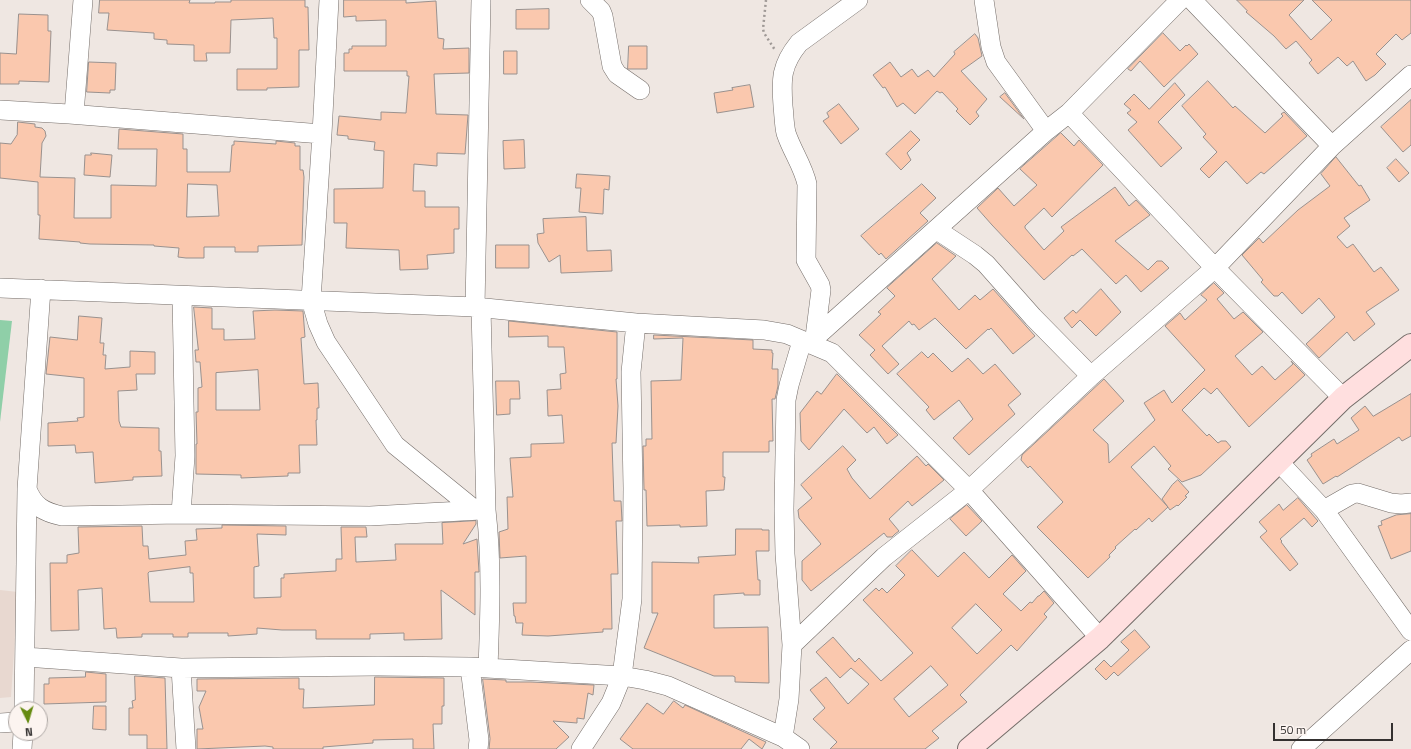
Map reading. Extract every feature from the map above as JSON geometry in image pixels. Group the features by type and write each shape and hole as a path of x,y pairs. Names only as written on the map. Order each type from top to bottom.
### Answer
{"main road":[{"path":"969,749 1100,638 1343,398 1411,345"}],"street":[{"path":"74,114 83,0"},
{"path":"328,0 322,134 311,300 318,324 326,342 395,445 481,510"},
{"path":"478,749 479,668 490,576 489,539 481,510 478,307 481,0"},
{"path":"590,0 601,11 603,16 612,66 617,74 640,90"},
{"path":"793,745 789,698 792,645 785,554 784,509 786,400 789,385 809,340 821,290 820,285 806,260 807,184 786,133 781,83 782,74 786,65 793,50 799,43 858,0"},
{"path":"984,0 991,47 996,62 1046,132"},
{"path":"809,340 937,230 1069,113 1180,0"},
{"path":"1192,0 1332,146"},
{"path":"792,645 884,557 969,490 1090,376 1215,268 1332,146 1411,75"},
{"path":"0,110 74,114 322,134"},
{"path":"1069,113 1215,268 1343,398"},
{"path":"937,230 986,264 1033,317 1090,376"},
{"path":"0,288 478,307 636,323 764,330 809,340 832,353 969,490 1100,638"},
{"path":"24,701 27,489 41,290"},
{"path":"181,514 185,456 182,296"},
{"path":"581,749 611,703 622,676 632,599 632,372 636,323"},
{"path":"1278,461 1324,510 1411,631"},
{"path":"27,489 30,498 35,504 49,513 62,516 181,514 370,516 481,510"},
{"path":"1324,510 1352,494 1358,493 1391,503 1411,503"},
{"path":"1302,749 1411,650"},
{"path":"25,657 181,668 378,666 479,668 622,676 668,686 793,745"},
{"path":"181,668 186,749"}],"path":[{"path":"766,0 763,26 764,33 786,65"}],"shaded area":[{"path":"0,590 18,592 11,697 0,698"}],"green space":[{"path":"0,320 12,321 0,422"}],"building":[{"path":"100,0 190,0 189,3 215,3 231,2 231,0 305,0 305,7 308,7 309,50 299,50 299,87 267,88 267,90 237,90 237,69 277,69 277,38 274,38 273,18 231,20 230,53 206,53 207,61 194,61 194,45 167,44 167,40 154,39 154,33 107,30 109,13 99,13"},
{"path":"344,0 406,0 406,3 436,1 438,38 444,39 443,49 469,48 469,73 434,74 436,114 468,115 465,154 437,153 437,166 414,164 413,191 425,191 425,207 459,207 459,229 454,229 454,253 427,255 428,269 400,270 399,250 346,248 347,223 334,223 334,189 383,188 384,151 374,150 375,142 348,139 348,136 337,135 339,116 381,120 381,112 406,113 409,76 407,76 407,71 344,71 344,53 349,53 349,49 352,49 352,46 386,46 386,20 356,21 356,16 344,17"},
{"path":"1237,0 1304,0 1289,15 1311,40 1332,20 1312,0 1411,0 1411,33 1402,40 1396,34 1376,54 1386,64 1375,75 1366,81 1353,61 1347,66 1338,57 1318,74 1309,63 1312,60 1296,41 1286,49 1274,36 1246,12 1247,11"},
{"path":"549,9 549,29 516,29 516,10"},
{"path":"19,14 48,15 48,31 51,31 49,82 19,81 19,84 0,84 0,53 16,54"},
{"path":"1163,33 1180,51 1189,44 1198,54 1164,87 1140,61 1131,71 1128,69"},
{"path":"975,34 978,38 982,56 961,71 987,99 976,112 979,116 970,125 956,111 958,109 942,92 940,93 937,91 915,114 903,103 897,107 885,87 883,88 873,75 890,62 901,77 912,69 918,77 928,70 934,77 955,54 954,52"},
{"path":"629,46 647,46 647,69 628,69"},
{"path":"504,51 517,51 517,74 504,74"},
{"path":"89,62 116,63 115,90 110,90 110,93 87,92"},
{"path":"1208,81 1233,108 1235,106 1265,133 1283,116 1281,114 1284,112 1307,136 1264,174 1261,172 1247,184 1226,161 1209,178 1200,169 1217,152 1203,137 1206,134 1182,106"},
{"path":"1175,83 1185,95 1158,122 1182,148 1161,167 1128,130 1137,122 1127,113 1131,110 1124,104 1134,94 1149,109"},
{"path":"750,85 754,107 717,113 714,93"},
{"path":"1005,93 1024,119 1000,97"},
{"path":"1411,100 1411,145 1403,152 1381,127"},
{"path":"839,104 859,129 841,144 823,121 829,117 827,113"},
{"path":"18,122 35,124 35,127 42,128 45,131 46,136 42,143 40,177 75,178 74,218 111,218 111,185 156,186 157,149 118,149 119,129 183,134 183,149 187,149 187,172 230,172 232,145 234,145 234,141 276,144 276,141 295,143 295,146 300,146 300,170 303,170 304,177 302,245 258,246 258,252 235,252 235,247 204,247 204,258 186,258 178,257 179,248 154,245 90,244 39,239 40,215 38,215 38,182 0,178 0,143 11,144 17,135","holes":["188,184 217,185 219,216 187,217"]},
{"path":"911,131 920,140 907,153 911,160 901,170 886,154"},
{"path":"1061,133 1074,146 1079,140 1103,165 1052,217 1044,208 1025,226 1025,228 1044,250 1064,231 1061,227 1115,187 1129,206 1136,200 1150,215 1115,241 1148,270 1157,261 1162,261 1169,268 1141,292 1126,275 1116,284 1082,249 1073,256 1072,255 1044,280 977,208 998,188 1014,206 1037,185 1020,169"},
{"path":"524,140 525,168 504,169 503,141"},
{"path":"91,153 112,155 110,177 84,175 85,155 91,155"},
{"path":"1336,157 1359,186 1361,185 1370,200 1344,218 1350,226 1337,237 1347,248 1353,244 1374,272 1381,267 1399,290 1366,312 1375,324 1354,341 1347,332 1319,358 1306,344 1335,317 1319,298 1302,314 1282,292 1278,296 1274,296 1261,282 1263,280 1242,255 1259,238 1263,243 1298,210 1330,186 1321,174"},
{"path":"1396,159 1409,173 1399,182 1387,168"},
{"path":"577,174 610,176 609,190 604,189 603,214 579,212 581,188 576,188"},
{"path":"922,184 936,198 920,213 928,221 886,259 881,253 879,255 861,236"},
{"path":"586,217 587,251 611,250 612,271 561,273 560,255 549,262 538,243 537,234 544,233 543,219"},
{"path":"937,243 956,256 932,279 959,310 975,295 980,300 993,289 1035,336 1013,354 991,328 966,349 935,318 919,330 909,321 882,346 899,364 888,374 870,355 875,350 859,335 881,314 878,312 895,296 887,288"},
{"path":"496,245 529,245 529,268 496,268"},
{"path":"1214,283 1224,293 1217,299 1234,319 1243,312 1263,332 1235,356 1252,375 1262,366 1275,380 1293,364 1291,361 1305,375 1249,427 1217,388 1211,394 1204,388 1182,410 1207,436 1209,434 1218,443 1221,441 1226,441 1231,447 1201,475 1182,482 1168,469 1171,466 1154,446 1131,467 1168,507 1152,522 1149,518 1136,530 1135,529 1115,547 1116,548 1109,555 1110,557 1088,578 1037,527 1063,502 1030,466 1028,468 1021,460 1022,455 1104,379 1124,401 1093,430 1108,444 1109,463 1155,420 1144,403 1164,390 1172,403 1205,370 1165,326 1180,313 1185,320 1207,300 1201,295"},
{"path":"1101,289 1121,312 1096,336 1080,320 1072,328 1064,318 1073,310 1076,313"},
{"path":"194,307 212,308 212,329 224,329 224,340 255,339 253,311 303,311 305,337 301,338 304,384 318,383 319,408 317,408 316,420 317,445 299,445 300,473 288,473 288,476 241,478 241,475 196,474 196,412 198,412 198,388 202,387 200,362 196,362 195,350 198,350","holes":["258,370 260,410 216,410 216,373"]},
{"path":"79,316 102,318 100,343 104,343 103,355 106,355 105,369 130,367 130,351 155,352 155,374 136,374 137,390 118,391 119,421 121,427 159,428 159,451 161,451 162,476 133,477 133,480 95,483 93,452 76,453 75,445 48,446 48,423 78,421 77,418 84,417 84,378 46,374 50,337 77,340"},
{"path":"509,321 617,332 616,379 618,406 616,443 612,443 614,501 621,501 622,521 616,521 618,574 611,574 612,629 603,629 603,632 548,636 522,635 523,623 516,623 513,603 526,603 526,556 500,558 499,532 508,529 507,497 513,497 510,458 531,457 531,444 564,443 562,415 548,416 547,390 561,389 560,374 566,373 564,347 548,347 548,336 509,337"},
{"path":"654,335 753,340 753,349 772,350 772,369 778,369 778,386 775,399 772,399 773,441 769,441 769,452 723,452 723,477 725,477 724,490 706,491 707,526 647,526 643,446 646,446 646,439 652,439 651,381 681,380 683,338 654,339"},
{"path":"922,352 928,358 933,353 952,372 968,358 983,374 995,364 1021,394 1008,405 1015,414 969,455 953,438 973,419 959,400 934,420 926,410 929,407 897,374"},
{"path":"837,374 898,435 887,444 874,427 867,433 844,409 809,450 801,441 800,413 817,391 821,394"},
{"path":"496,381 519,381 520,399 510,399 510,414 497,415"},
{"path":"1411,394 1411,436 1402,441 1399,437 1337,477 1336,476 1323,484 1307,460 1312,456 1311,454 1334,439 1337,444 1359,430 1351,418 1365,406 1373,416"},
{"path":"843,446 856,460 847,469 852,478 870,499 917,456 926,466 928,464 944,480 912,506 908,501 889,519 899,531 892,537 887,537 884,533 811,591 802,580 802,561 821,544 799,518 798,510 812,498 801,485"},
{"path":"1178,480 1189,492 1185,496 1187,497 1178,506 1177,505 1170,510 1162,499 1172,485"},
{"path":"1298,498 1318,521 1312,527 1304,518 1280,539 1298,564 1290,571 1260,537 1267,531 1259,522 1279,504 1283,510"},
{"path":"967,505 982,521 966,536 950,519"},
{"path":"1411,514 1411,551 1391,559 1378,526 1382,525 1381,521 1396,515"},
{"path":"476,521 476,524 463,544 477,539 479,572 475,572 475,615 441,590 442,639 404,640 404,633 370,634 370,639 316,639 316,630 257,628 257,634 228,636 228,633 188,633 188,637 173,637 173,634 142,634 142,637 117,638 116,628 104,629 102,588 78,590 79,630 51,631 50,563 67,563 67,555 79,553 78,527 142,526 143,546 148,546 149,559 186,555 185,541 197,540 196,529 222,528 222,525 286,526 286,535 257,534 259,566 254,567 254,598 281,597 281,578 284,578 284,574 336,571 336,559 342,559 341,527 366,527 367,537 355,537 356,562 396,560 395,544 443,544 442,523","holes":["190,567 190,573 193,573 194,602 150,602 149,572"]},
{"path":"736,529 769,530 769,551 756,551 758,580 760,580 760,595 744,595 744,593 714,595 714,628 768,627 769,683 735,682 735,677 733,676 714,676 644,648 658,613 652,613 652,562 699,563 698,557 735,555"},
{"path":"912,550 938,577 964,552 989,578 1012,555 1026,571 1003,594 1021,611 1044,591 1054,603 1044,614 1047,617 1017,651 1011,645 960,695 967,702 932,731 939,738 925,749 830,749 837,742 813,719 825,708 810,690 826,677 848,704 869,684 851,668 840,678 816,652 833,637 855,662 859,658 881,681 913,653 863,600 876,588 879,591 882,588 887,593 905,575 896,566","holes":["976,604 1002,630 977,654 952,628","931,666 948,685 909,717 894,699"]},
{"path":"1135,630 1150,647 1118,676 1114,672 1106,680 1095,669 1104,660 1111,667 1129,650 1121,642"},
{"path":"86,672 106,674 106,702 48,704 48,701 44,701 44,684 49,684 49,678 85,677"},
{"path":"135,676 165,678 167,749 147,749 147,735 129,735 129,708 133,708 132,701 135,700"},
{"path":"375,677 444,678 444,706 442,706 442,724 433,724 434,749 413,749 413,739 373,740 373,743 323,747 323,749 273,749 273,747 265,746 197,749 197,729 203,729 199,707 206,691 197,691 197,679 299,678 299,689 304,689 303,708 374,705"},
{"path":"483,679 506,680 506,682 594,685 593,695 588,693 584,719 577,718 577,723 553,721 569,737 556,749 489,749 490,739"},
{"path":"674,701 683,708 685,705 766,742 762,749 749,739 741,749 633,749 620,739 647,703 663,714"},
{"path":"94,706 106,706 106,730 93,729"}]}
